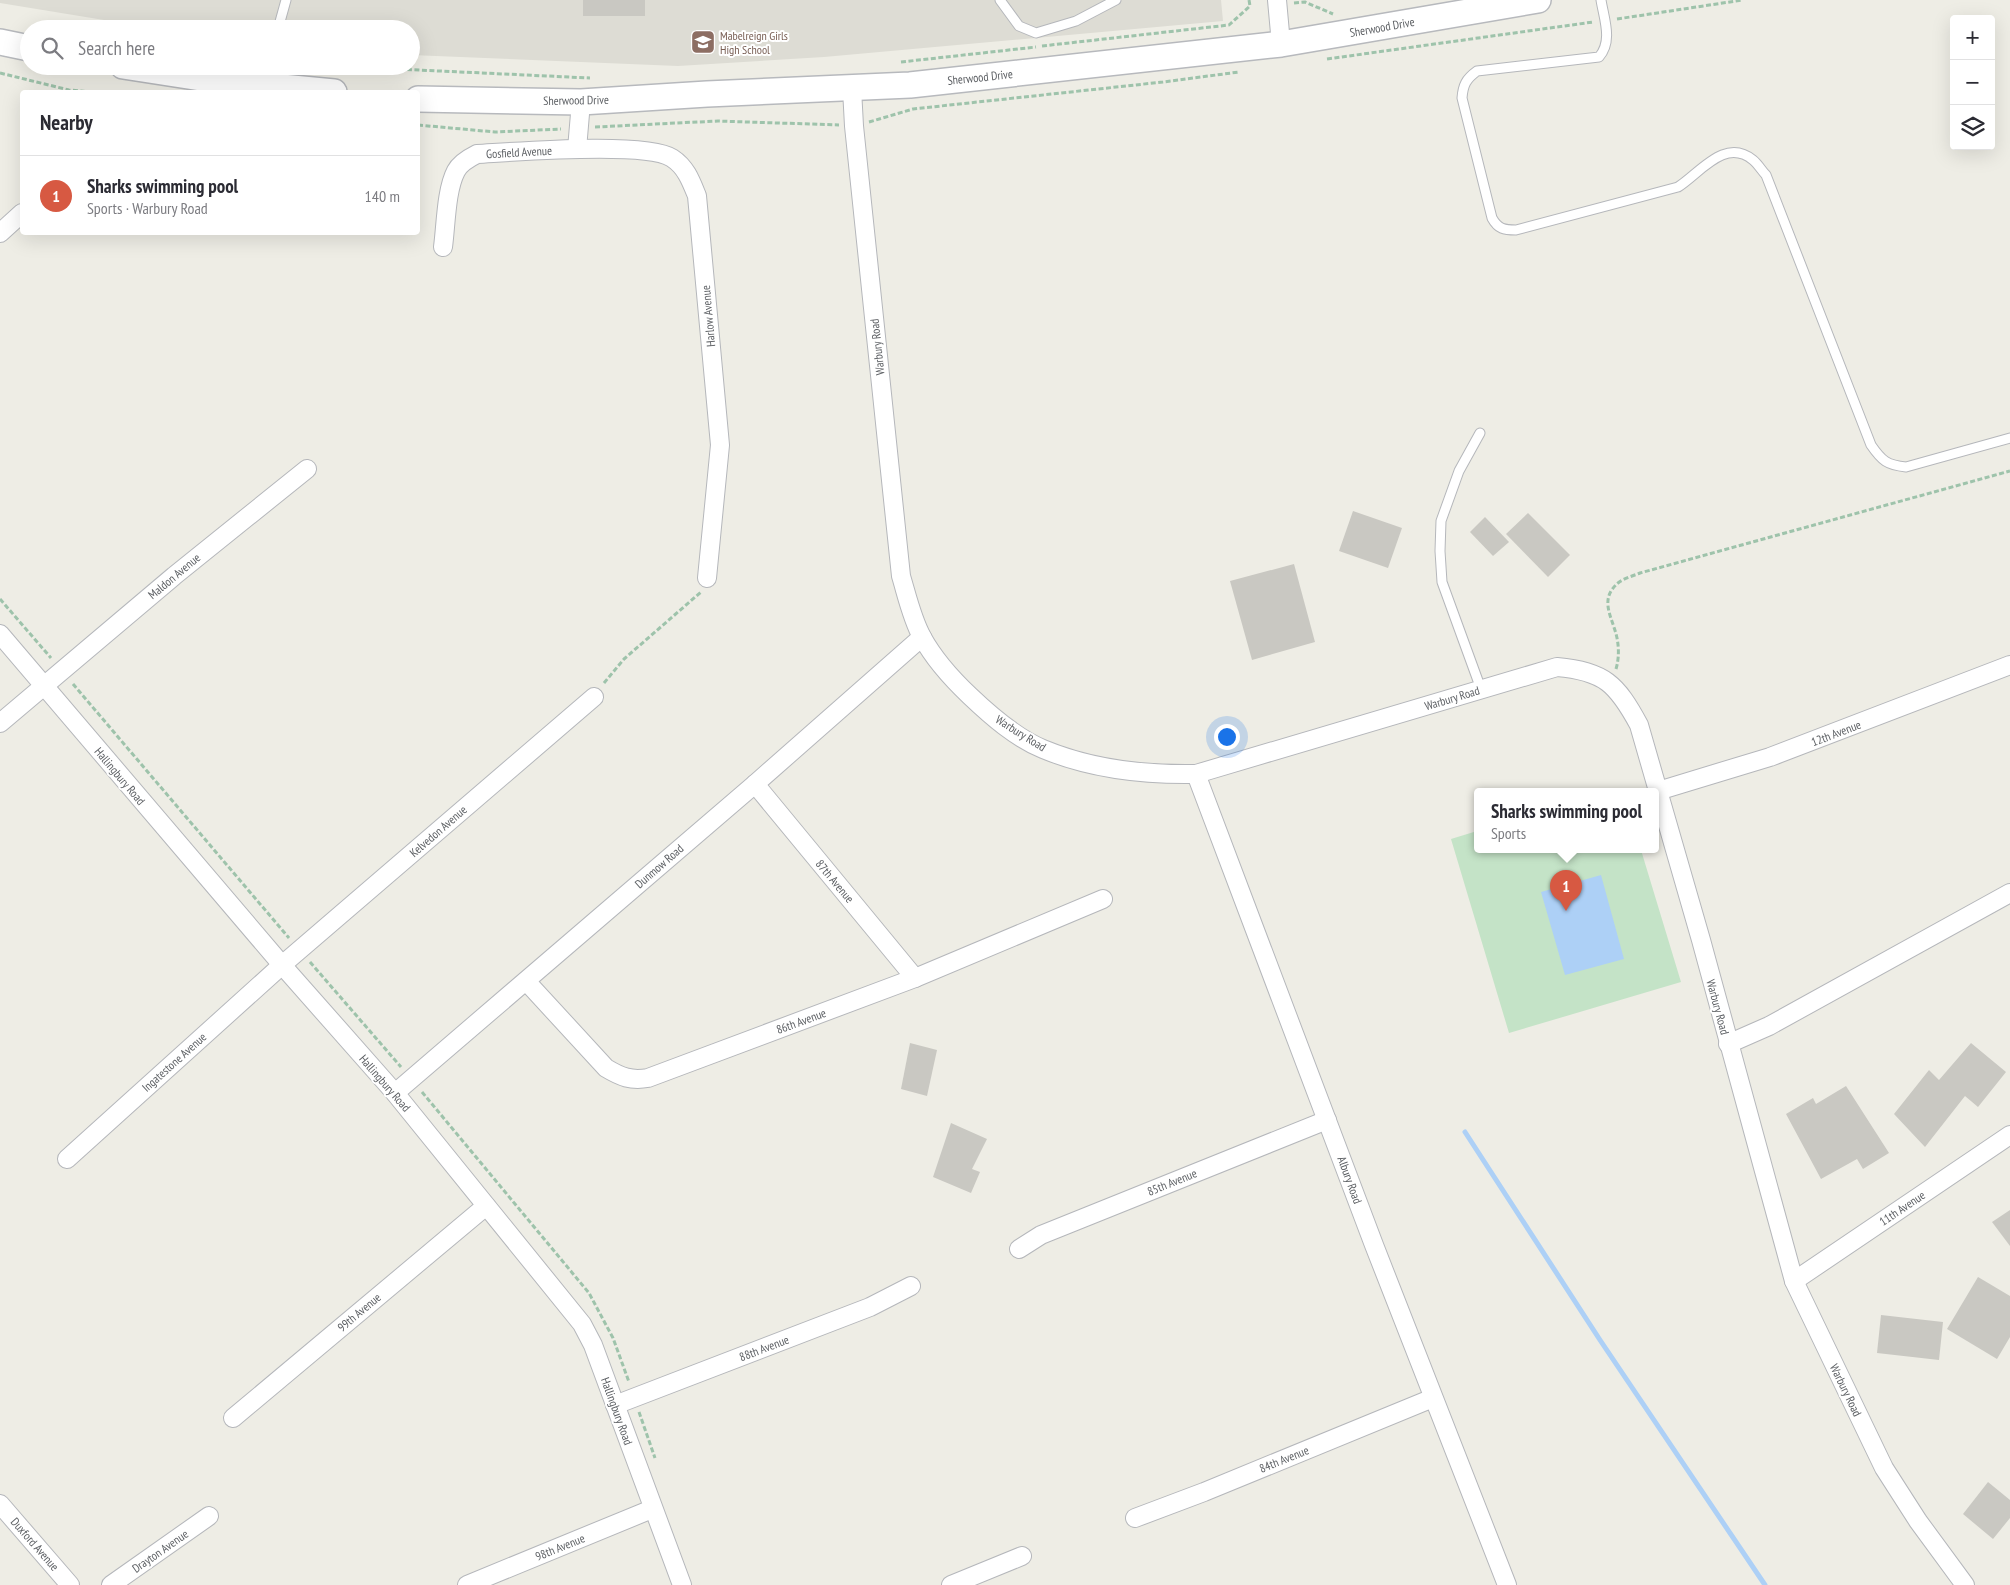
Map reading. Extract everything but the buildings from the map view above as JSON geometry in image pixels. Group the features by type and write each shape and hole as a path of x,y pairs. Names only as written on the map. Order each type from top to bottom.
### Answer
{"street":[{"path":"1277,0 1281,44"},
{"name":"Sherwood Drive","path":"420,99 581,102 920,84 1281,44 1538,0"},
{"path":"0,42 20,46"},
{"path":"181,75 220,81 266,76 326,90"},
{"name":"Warbury Road","path":"852,89 854,126 901,576 922,637 944,669 985,710 1013,731 1042,749 1073,759 1117,770 1164,774 1196,774 1557,667 1579,669 1599,676 1612,686 1628,705 1639,725 1657,788"},
{"path":"577,149 581,102"},
{"name":"Gosfield Avenue","path":"443,247 452,181 456,169 466,160 476,154 577,149"},
{"name":"Harlow Avenue","path":"577,149 650,151 671,158 687,173 697,196 720,445 707,578"},
{"path":"0,233 20,215"},
{"name":"Maldon Avenue","path":"0,723 174,576 307,469"},
{"name":"Hallingbury Road","path":"0,634 282,966 395,1093 582,1324 593,1345 682,1585"},
{"name":"Dunmow Road","path":"395,1093 755,784 922,637"},
{"name":"12th Avenue","path":"1659,791 1770,757 2010,665"},
{"name":"Kelvedon Avenue","path":"282,966 594,697"},
{"name":"Albury Road","path":"1196,774 1433,1398 1507,1585"},
{"name":"87th Avenue","path":"755,784 915,978"},
{"name":"Warbury Road","path":"1659,795 1794,1281 1884,1468 1918,1521 1965,1585"},
{"path":"1728,1044 1769,1026 2010,893"},
{"name":"86th Avenue","path":"526,981 606,1068 621,1077 635,1080 648,1078 915,978 1103,899"},
{"name":"Ingatestone Avenue","path":"66,1158 282,966"},
{"name":"85th Avenue","path":"1019,1248 1041,1235 1328,1120"},
{"name":"11th Avenue","path":"1794,1281 2010,1135"},
{"name":"99th Avenue","path":"233,1418 486,1206"},
{"name":"88th Avenue","path":"615,1405 870,1307 911,1286"},
{"name":"84th Avenue","path":"1135,1518 1204,1492 1433,1398"},
{"name":"Duxford Avenue","path":"0,1504 70,1585"},
{"name":"98th Avenue","path":"467,1585 652,1508"},
{"name":"Drayton Avenue","path":"111,1585 209,1516"},
{"path":"951,1585 1022,1556"}],"lane":[{"path":"280,20 286,0"},
{"path":"1000,0 1019,26 1036,32 1076,21 1116,0"},
{"path":"1600,0 1607,41 1605,50 1599,57 1477,72 1469,77 1463,86 1462,98 1492,218 1497,226 1505,230 1516,230 1678,187 1691,178 1704,165 1722,154 1737,153 1753,160 1766,176 1871,446 1880,458 1893,466 1906,467 2010,438"},
{"path":"1480,433 1459,471 1441,521 1440,551 1442,582 1481,690"}],"path":[{"path":"900,62 1229,25 1250,6 1249,0"},
{"path":"420,70 594,78"},
{"path":"0,73 69,90"},
{"path":"420,125 495,132 718,121 854,126"},
{"path":"1612,686 1618,661 1617,638 1606,605 1617,584 1626,579 2010,471"},
{"path":"594,697 607,678 624,659 666,621 696,598 707,578"}],"shaded area":[{"name":"Mabelreign Girls High School","path":"0,0 1221,0 1223,21 824,57 678,66 420,55 420,20 104,20 0,3"}],"green space":[{"path":"1474,832 1474,853 1642,853 1681,982 1509,1033 1451,839"}],"water":[{"path":"1601,875 1624,959 1565,975 1541,892"}],"waterway":[{"path":"1465,1132 1600,1340 1765,1585"}],"place":[{"name":"Mabelreign Girls High School","path":"703,42"},
{"name":"Sharks swimming pool","path":"1566,911"}]}
